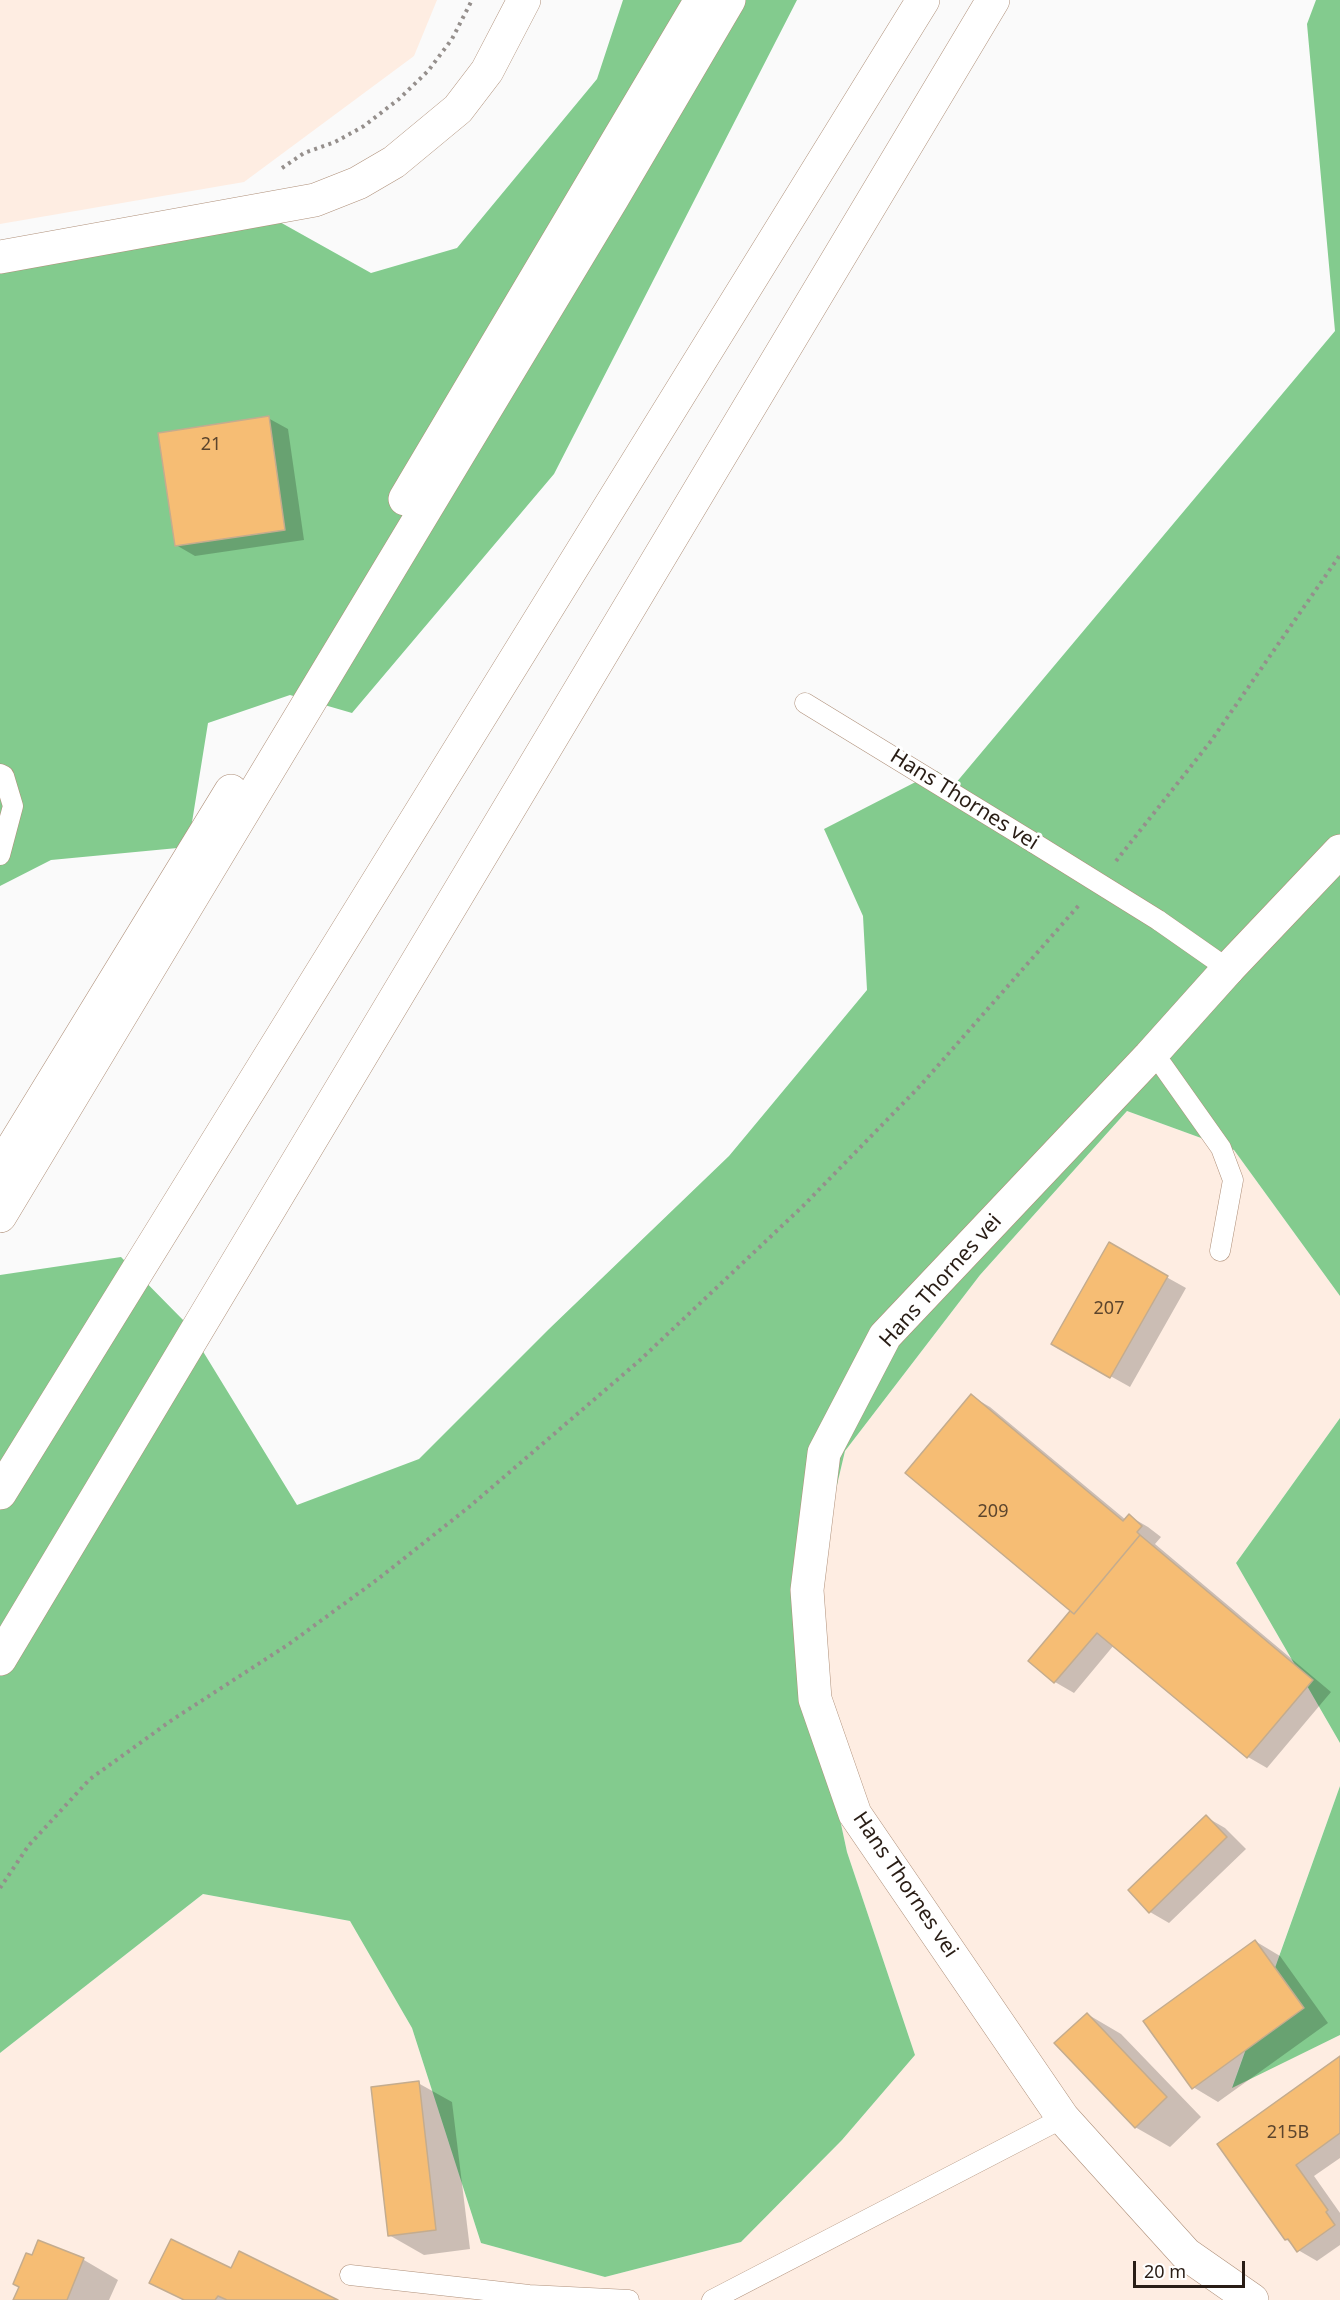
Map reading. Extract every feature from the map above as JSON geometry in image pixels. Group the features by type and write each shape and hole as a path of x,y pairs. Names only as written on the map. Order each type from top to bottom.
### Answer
{"main road":[{"path":"0,257 315,200 358,183 394,162 458,109 488,71 524,0"},
{"path":"0,1168 298,681 701,0"},
{"path":"0,1216 557,291 729,0"},
{"path":"0,1492 923,0"},
{"path":"0,1659 993,0"},
{"path":"1228,969 1340,851"},
{"name":"Hans Thornes vei","path":"1228,969 1150,1056 885,1336 824,1453 807,1590 815,1699 855,1814 1063,2118 1186,2254 1252,2300"}],"lane":[{"name":"Hans Thornes vei","path":"805,703 1158,920 1228,969"},
{"path":"0,774 4,776 13,807 0,855"},
{"path":"1150,1056 1163,1066 1221,1148 1233,1180 1220,1251"},
{"path":"712,2300 1063,2118"},
{"path":"350,2276 529,2295 629,2300"}],"path":[{"path":"335,142 372,120 399,99 428,71 452,39 472,0"},
{"path":"1110,869 1211,741 1340,555"},
{"path":"0,1888 29,1845 90,1779 172,1720 289,1644 378,1579 469,1507 639,1361 803,1206 920,1086 1087,896"}],"shaded area":[{"path":"0,0 437,0 414,56 244,182 0,224"},
{"path":"1127,1111 1234,1150 1340,1296 1340,1418 1236,1563 1340,1743 1340,1786 1232,2087 1340,2035 1340,2300 0,2300 0,2053 203,1894 350,1921 412,2028 481,2243 605,2277 741,2242 842,2140 915,2055 847,1852 801,1638 845,1451 980,1275"}],"green space":[{"path":"623,0 797,0 554,474 352,713 290,695 208,723 188,847 51,860 0,886 0,252 278,221 371,273 457,248 597,79"},
{"path":"1316,0 1340,0 1340,1296 1234,1150 1127,1111 980,1275 845,1451 801,1638 847,1852 915,2055 842,2140 741,2242 605,2277 481,2243 412,2028 350,1921 203,1894 0,2053 0,1275 121,1257 185,1322 297,1505 419,1459 549,1329 729,1156 867,990 863,916 824,829 937,771 955,784 1335,331 1307,24"},
{"path":"1340,1418 1340,1743 1236,1563"},
{"path":"1340,1786 1340,2035 1232,2088"}],"building":[{"path":"269,416 285,530 175,546 158,433"},
{"path":"1109,1242 1168,1276 1110,1378 1051,1344"},
{"path":"971,1394 1123,1521 1129,1514 1142,1526 1137,1532 1140,1535 1074,1614 905,1473"},
{"path":"1140,1535 1313,1680 1247,1758 1097,1633 1054,1683 1028,1661 1070,1611 1074,1614"},
{"path":"1206,1815 1227,1837 1149,1913 1128,1890"},
{"path":"1255,1940 1304,2008 1192,2089 1143,2021"},
{"path":"1087,2013 1167,2097 1135,2128 1054,2043"},
{"path":"1340,2056 1340,2133 1296,2165 1328,2210 1326,2212 1335,2225 1297,2252 1288,2239 1285,2240 1217,2144"},
{"path":"419,2081 436,2230 388,2236 371,2087"},
{"path":"171,2239 231,2268 239,2251 338,2300 227,2300 218,2296 215,2300 184,2300 149,2283"},
{"path":"38,2240 84,2258 67,2300 13,2300 19,2287 13,2284 26,2253 32,2255"}]}
